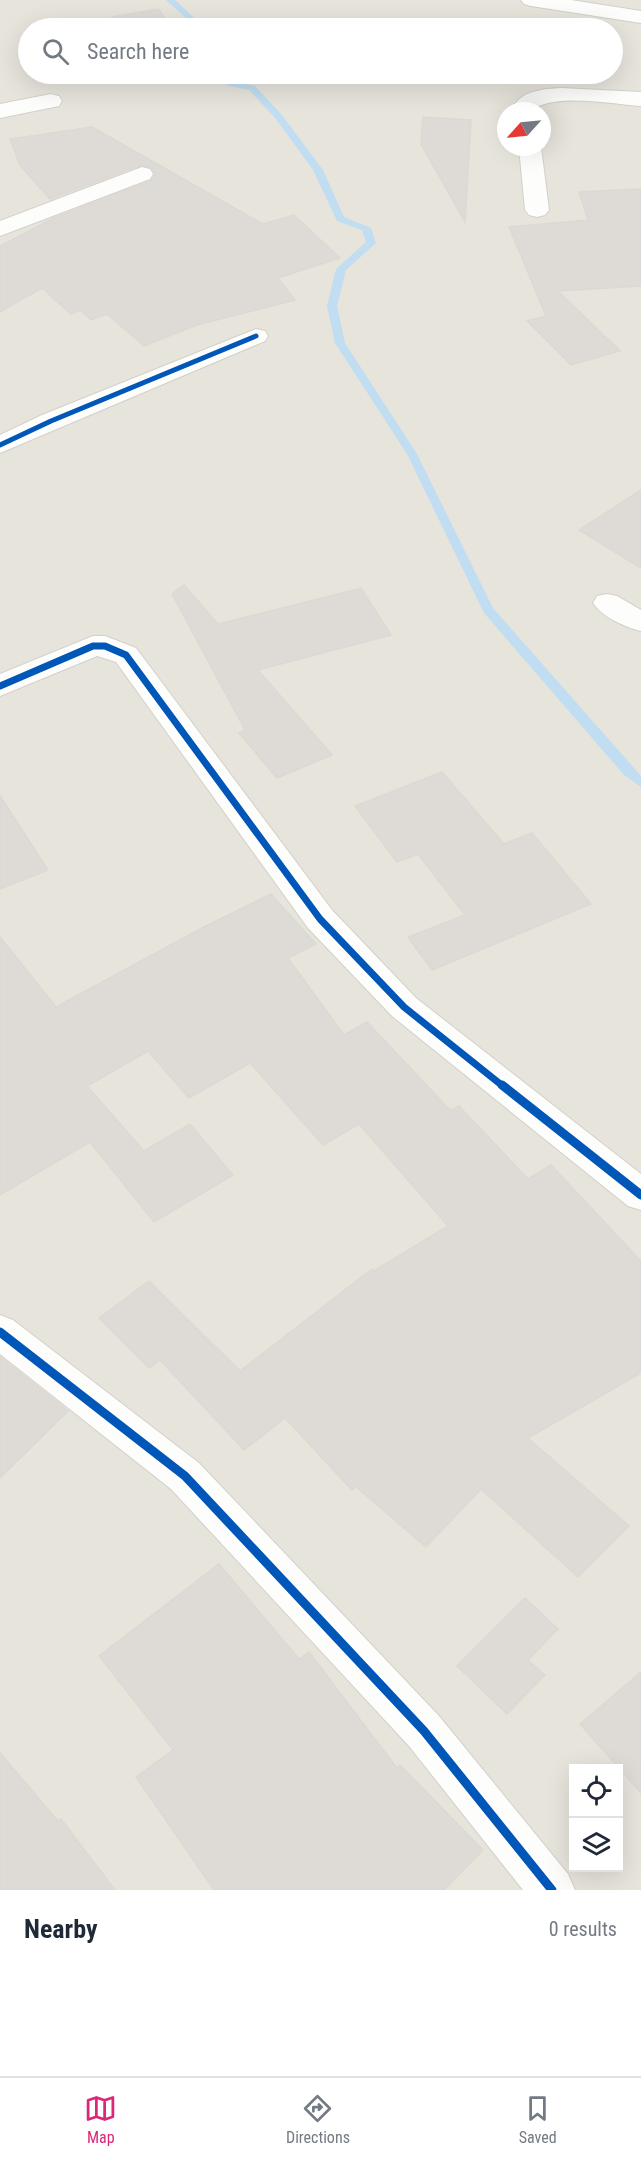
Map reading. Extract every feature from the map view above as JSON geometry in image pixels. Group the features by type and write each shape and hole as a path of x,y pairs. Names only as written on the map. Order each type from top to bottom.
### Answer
{"street":[{"path":"531,0 641,17"},
{"path":"530,102 542,96 551,95 641,99"},
{"path":"0,111 51,101"},
{"path":"531,156 537,210"},
{"path":"0,229 142,174"},
{"path":"0,445 51,421 256,336"},
{"path":"607,603 641,622"},
{"path":"0,686 93,646 105,646 126,655 320,919 404,1007 641,1195"},
{"path":"0,1332 186,1476 424,1731 552,1890"}],"shaded area":[{"path":"0,0 641,0 641,1890 0,1890"}],"building":[{"path":"158,9 165,18 113,18"},
{"path":"423,117 471,120 465,222 421,144"},
{"path":"92,127 263,224 294,215 340,258 278,278 295,300 197,325 144,346 107,314 91,320 80,310 71,314 42,288 0,312 0,246 54,218 151,181 155,175 152,168 141,165 50,199 20,165 10,139"},
{"path":"641,189 641,286 558,291 620,351 571,365 527,321 546,316 509,227 588,220 579,192"},
{"path":"641,490 641,568 579,530"},
{"path":"184,585 218,624 361,588 391,635 258,670 332,755 277,778 239,733 245,730 172,594"},
{"path":"442,772 504,844 532,833 591,904 432,970 408,937 465,915 418,854 397,862 355,806"},
{"path":"0,796 48,870 0,889"},
{"path":"271,894 316,944 288,958 344,1035 367,1022 451,1111 459,1106 528,1179 551,1165 641,1261 641,1373 528,1438 629,1526 578,1577 481,1489 426,1547 355,1486 352,1490 285,1418 244,1450 160,1360 149,1368 99,1318 149,1281 240,1371 372,1269 374,1271 448,1226 359,1124 323,1145 250,1063 189,1098 148,1051 87,1086 144,1151 190,1124 233,1175 154,1222 90,1142 0,1195 0,937 56,1007 204,927"},
{"path":"0,1357 68,1411 0,1478"},
{"path":"219,1564 299,1659 309,1652 397,1768 400,1765 483,1850 444,1890 214,1890 136,1777 173,1750 99,1656"},
{"path":"525,1598 558,1629 528,1660 545,1675 507,1714 457,1666"},
{"path":"641,1672 641,1793 623,1773 623,1764 615,1764 580,1724"},
{"path":"0,1753 58,1821 61,1819 115,1890 0,1890"}],"waterway":[{"path":"170,0 190,18"},
{"path":"232,84 252,88 279,117 318,170 340,219 366,228 371,243 341,269 332,306 340,343 412,454 488,610 628,772 641,783"}],"cycle path":[{"path":"0,445 51,421 256,336"},
{"path":"0,686 93,646 105,646 126,655 320,919 404,1007 641,1195"},
{"path":"0,1332 185,1476 424,1731 552,1890"}]}
